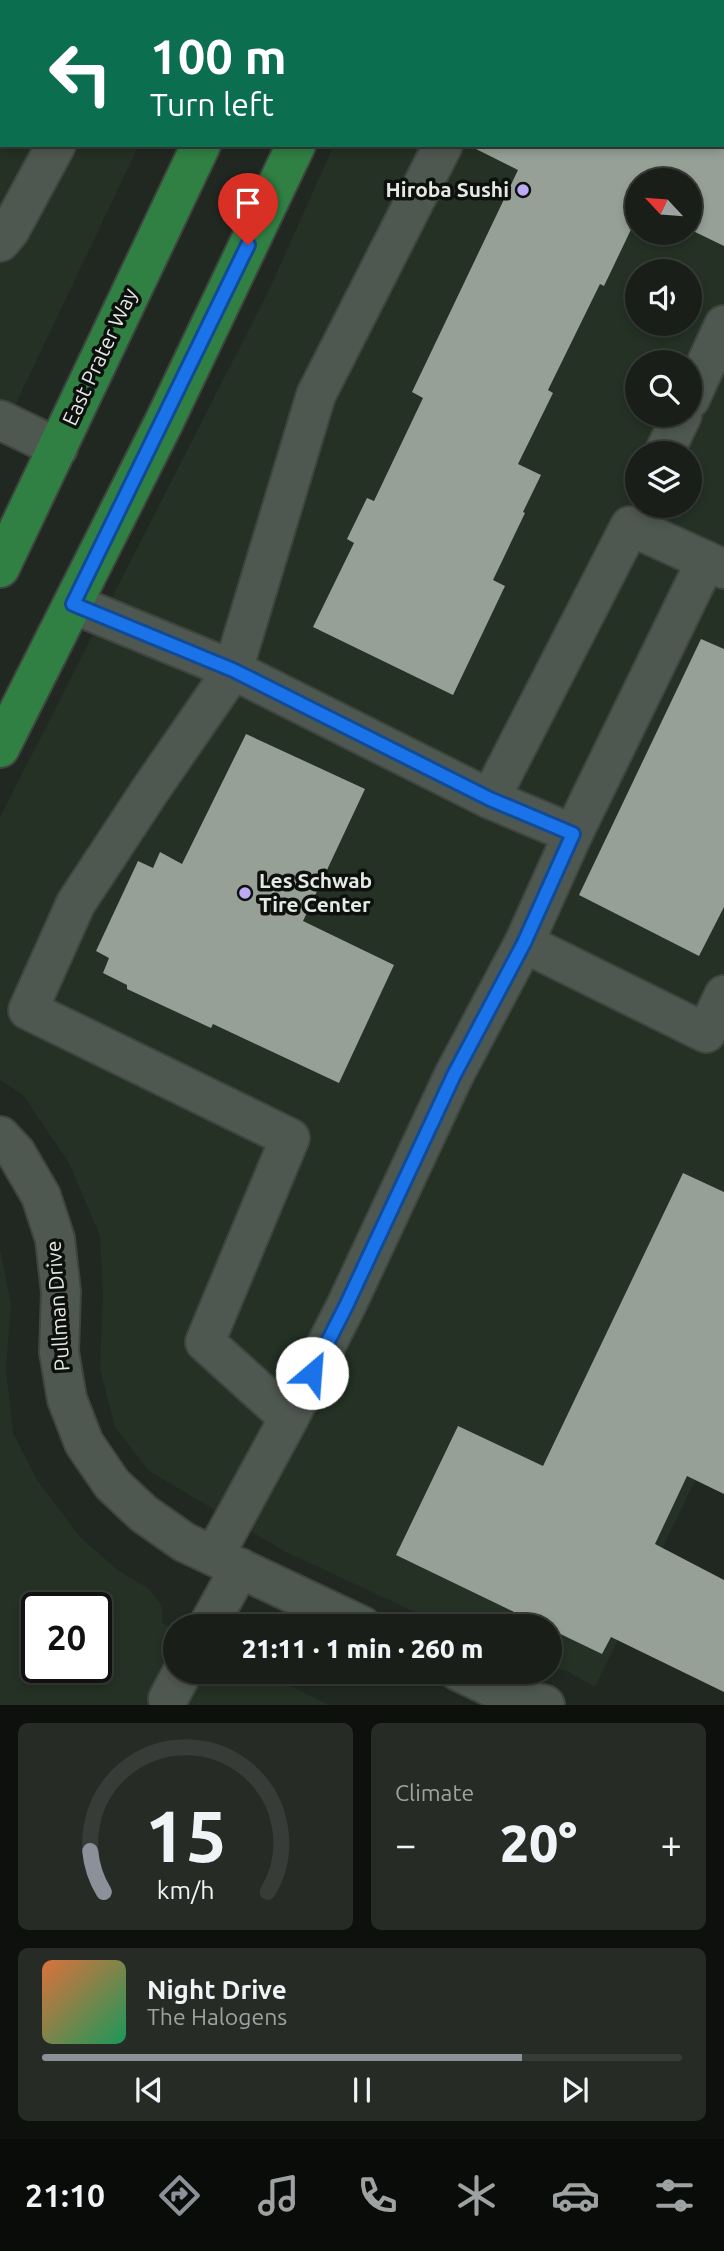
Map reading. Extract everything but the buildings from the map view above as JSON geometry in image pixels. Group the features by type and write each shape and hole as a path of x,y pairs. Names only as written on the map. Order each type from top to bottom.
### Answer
{"main road":[{"name":"East Prater Way","path":"0,568 200,147"},
{"path":"0,748 165,420 295,147"}],"street":[{"path":"0,242 10,230 55,147"},
{"path":"289,1418 205,1342 290,1138 28,1010 76,903 233,670 316,395 442,147"},
{"path":"702,373 724,326"},
{"path":"0,419 58,448"},
{"path":"490,799 633,518"},
{"path":"212,1614 227,1562 289,1418 346,1306 454,1075 524,943 573,834 715,565 637,518"},
{"path":"73,604 233,670 490,799 573,834"},
{"path":"524,943 706,1033 724,995"},
{"name":"Pullman Drive","path":"0,1136 16,1153 41,1196 55,1239 61,1292 58,1339 67,1399 84,1443 112,1484 144,1514 184,1542 337,1614"},
{"path":"485,1684 522,1702"}],"shaded area":[{"path":"0,147 138,147 0,437"},
{"path":"333,147 724,147 724,1421 595,1687 562,1670 562,1614 419,1614 284,1551 149,1471 115,1427 100,1369 103,1294 100,1236 69,1163 23,1095 0,1080 0,817 269,290"},
{"path":"0,1249 11,1304 6,1367 13,1433 37,1480 81,1538 118,1570 149,1589 162,1606 163,1684 286,1684 329,1705 0,1705"}],"place":[{"name":"Hiroba Sushi","path":"523,190"},
{"name":"Les Schwab Tire Center","path":"245,893"}],"route":[{"path":"248,245 73,604 233,670 490,799 573,834 524,943 454,1075 312,1373"}]}
